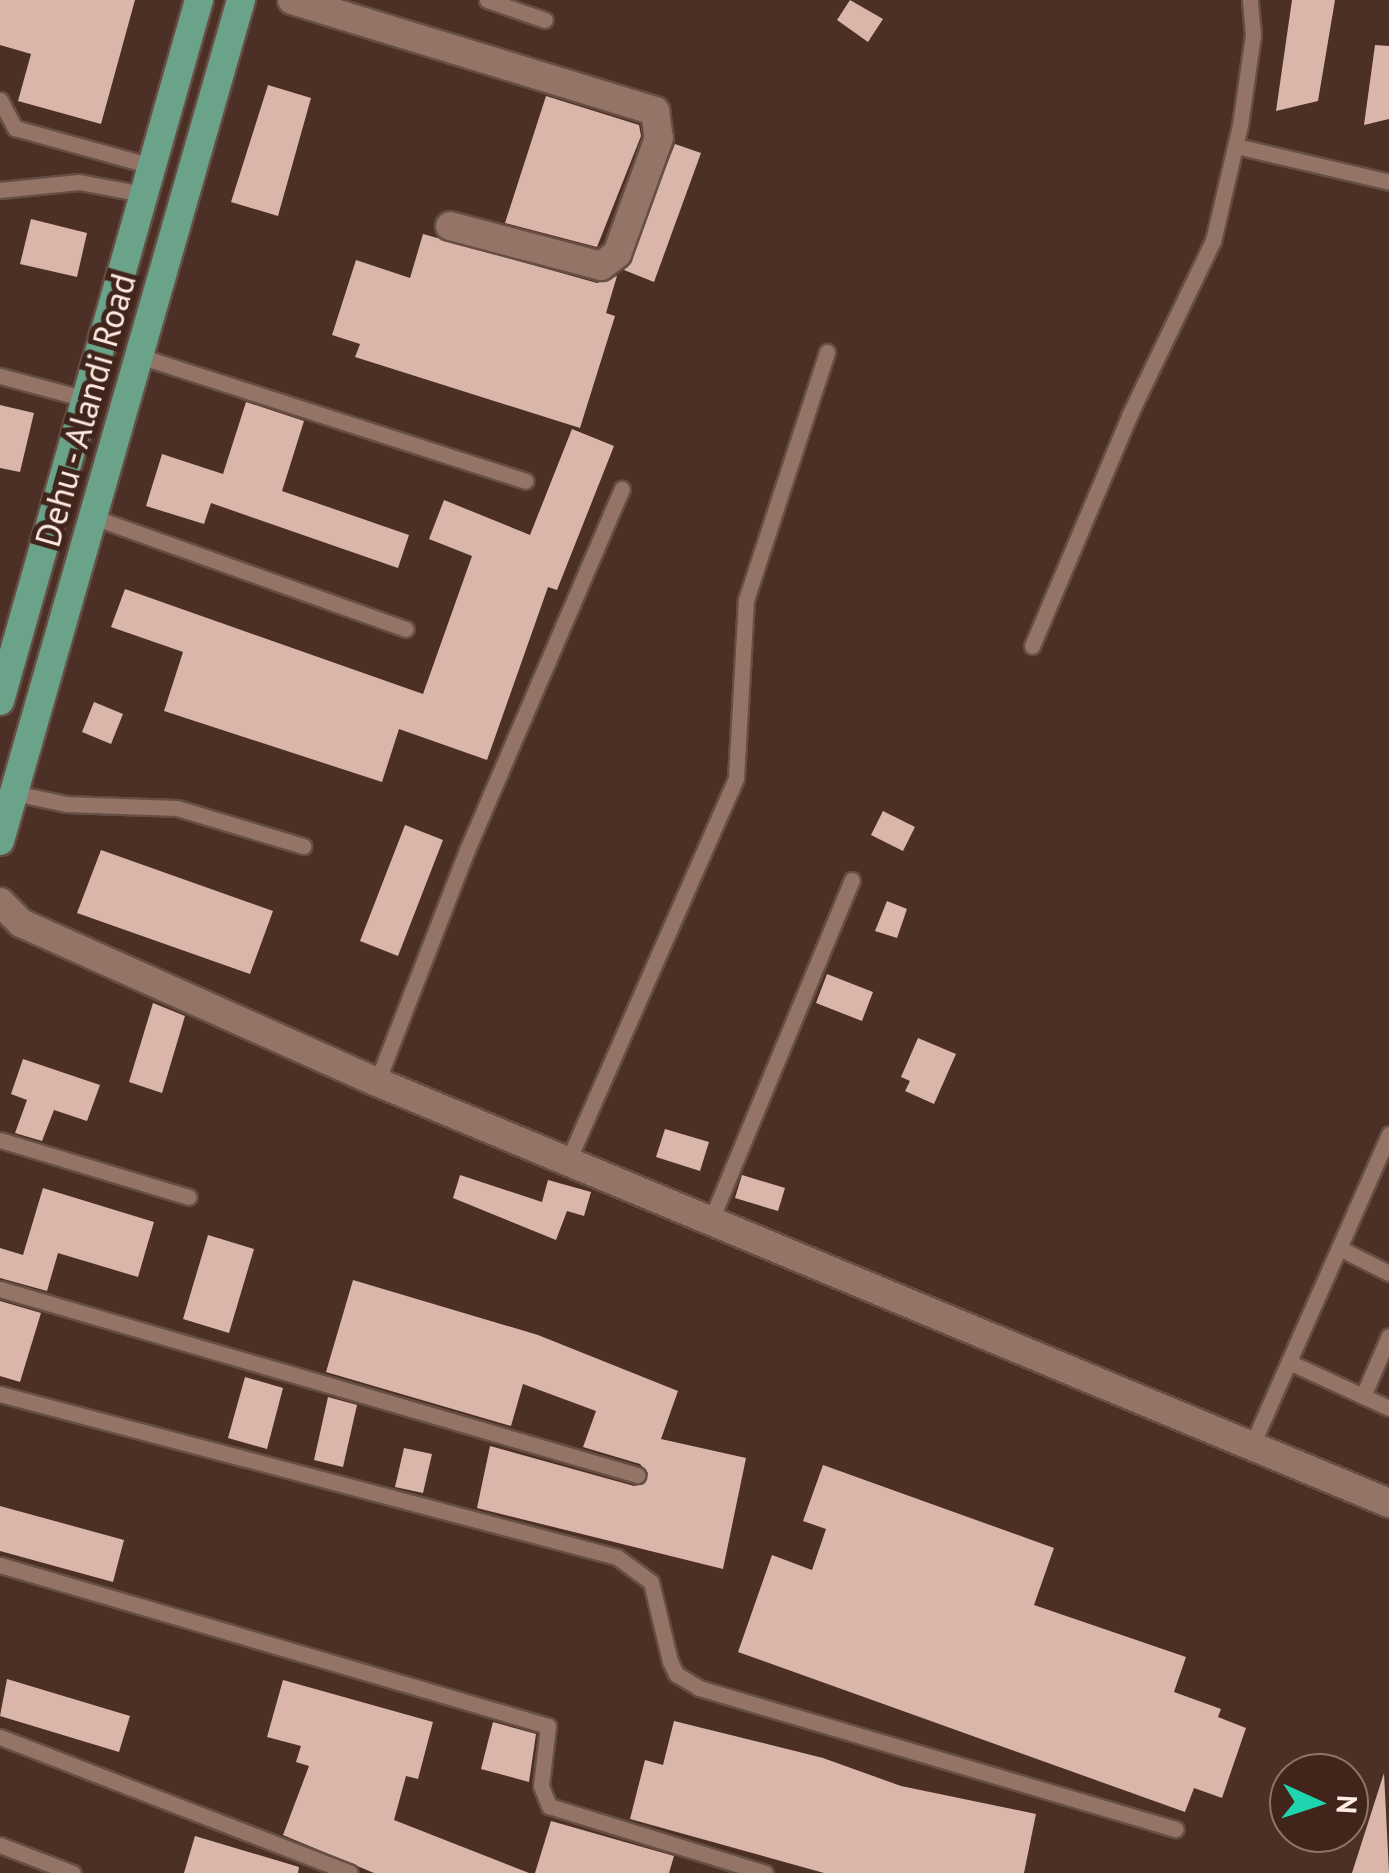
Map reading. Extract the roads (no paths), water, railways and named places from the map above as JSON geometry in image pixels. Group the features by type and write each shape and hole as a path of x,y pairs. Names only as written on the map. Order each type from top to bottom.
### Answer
{"main road":[{"name":"Dehu - Alandi Road","path":"0,701 199,0"},
{"name":"Dehu - Alandi Road","path":"0,841 241,0"}],"street":[{"path":"292,0 655,111 659,138 617,254 602,266 450,226"},
{"path":"0,902 11,922 377,1082 1389,1502"}],"lane":[{"path":"487,0 545,20"},
{"path":"1032,646 1129,416 1213,241 1236,146 1253,34 1250,0"},
{"path":"0,100 16,128 152,166"},
{"path":"1236,146 1389,182"},
{"path":"0,190 78,182 144,194"},
{"path":"568,1161 736,778 746,600 827,352"},
{"path":"139,356 525,481"},
{"path":"0,376 86,399"},
{"path":"377,1082 466,850 622,489"},
{"path":"93,517 406,629"},
{"path":"14,793 66,804 177,808 303,846"},
{"path":"712,1220 852,880"},
{"path":"1252,1446 1389,1134"},
{"path":"0,1140 189,1196"},
{"path":"1339,1248 1389,1273"},
{"path":"0,1289 637,1475"},
{"path":"1363,1396 1389,1336"},
{"path":"1289,1362 1389,1408"},
{"path":"0,1394 617,1556 651,1582 670,1661 676,1674 699,1688 1176,1828"},
{"path":"0,1565 548,1726 542,1786 549,1806 764,1873"},
{"path":"0,1737 350,1873"},
{"path":"0,1845 73,1873"}]}
